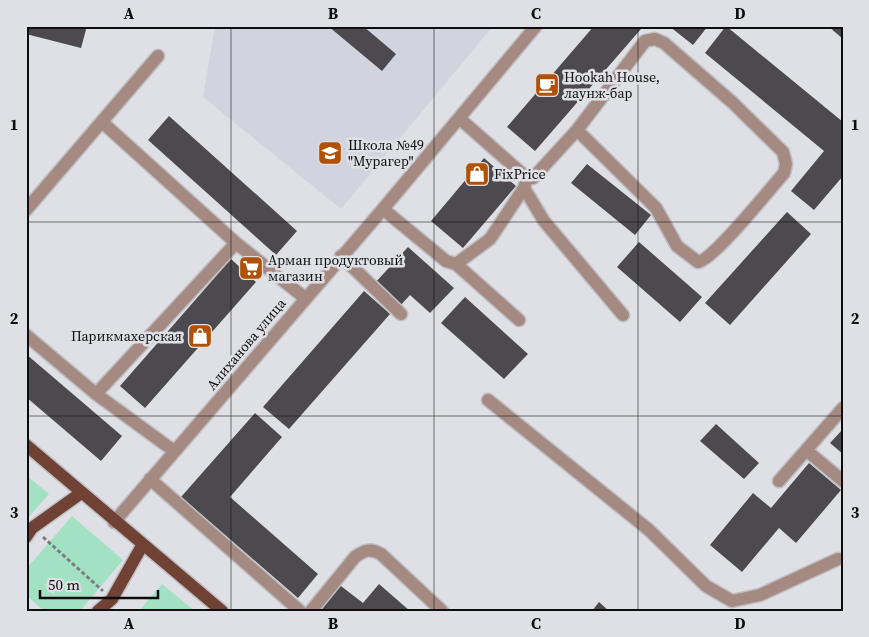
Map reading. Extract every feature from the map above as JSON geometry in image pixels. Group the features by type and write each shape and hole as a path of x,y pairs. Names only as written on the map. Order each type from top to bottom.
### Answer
{"main road":[{"path":"26,445 114,522 222,611"},
{"path":"29,533 81,493"},
{"path":"98,611 112,599 143,544"}],"street":[{"name":"Алиханова улица","path":"114,522 383,209 536,26"},
{"path":"456,264 490,239 526,183 538,174 577,130 644,41 655,39 664,43 733,103 783,152 786,164 784,173 725,240 707,259 698,262 677,246 656,208 577,130"},
{"path":"28,203 102,122 158,56"},
{"path":"458,118 526,183 544,221 623,315"},
{"path":"102,122 236,243 305,298"},
{"path":"383,209 446,261 456,264 519,320"},
{"path":"96,394 236,243"},
{"path":"341,256 401,314"},
{"path":"26,336 96,394 174,451"},
{"path":"488,400 649,530 706,586 732,601 760,596 841,557"},
{"path":"779,481 843,408"},
{"path":"806,450 843,481"},
{"path":"150,479 300,611"},
{"path":"312,611 355,558 364,551 373,550 381,554 442,611"}],"path":[{"path":"29,533 112,599"}],"shaded area":[{"name":"Школа №49 \"Мурагер\"","path":"215,26 493,26 341,209 203,97"}],"green space":[{"path":"26,475 49,494 26,520"},
{"path":"72,516 123,560 80,611 44,611 26,595 26,569"},
{"path":"162,584 195,611 139,611"}],"building":[{"path":"26,26 87,26 81,48 26,34"},
{"path":"328,26 363,26 396,54 382,71"},
{"path":"594,26 638,26 641,29 535,151 507,127"},
{"path":"669,26 708,26 693,45"},
{"path":"726,26 843,122 843,176 814,210 791,191 824,151 705,53"},
{"path":"828,26 843,26 843,39"},
{"path":"169,116 297,231 276,255 148,140"},
{"path":"484,158 516,186 463,248 431,221"},
{"path":"587,164 651,215 635,235 571,183"},
{"path":"787,212 811,234 730,325 705,303"},
{"path":"639,242 702,297 680,322 617,267"},
{"path":"408,247 454,288 430,313 410,295 399,307 374,284"},
{"path":"231,259 256,282 145,408 120,386"},
{"path":"364,291 390,314 289,429 263,407"},
{"path":"465,297 528,354 504,379 441,323"},
{"path":"26,354 122,436 101,461 26,397"},
{"path":"255,413 282,437 230,497 318,574 298,598 181,497"},
{"path":"716,424 759,463 744,479 700,441"},
{"path":"843,429 843,454 830,443"},
{"path":"809,463 841,490 796,543 779,528 742,572 710,545 753,493 771,508"},
{"path":"337,583 363,603 379,584 410,611 360,611 358,609 356,611 314,611"},
{"path":"599,602 609,611 592,611"}],"place":[{"name":"Hookah House, лаунж-бар","path":"547,85"},
{"name":"Школа №49 \"Мурагер\"","path":"330,153"},
{"name":"FixPrice","path":"477,174"},
{"name":"Арман продуктовый магазин","path":"251,268"},
{"name":"Парикмахерская","path":"200,336"}]}
